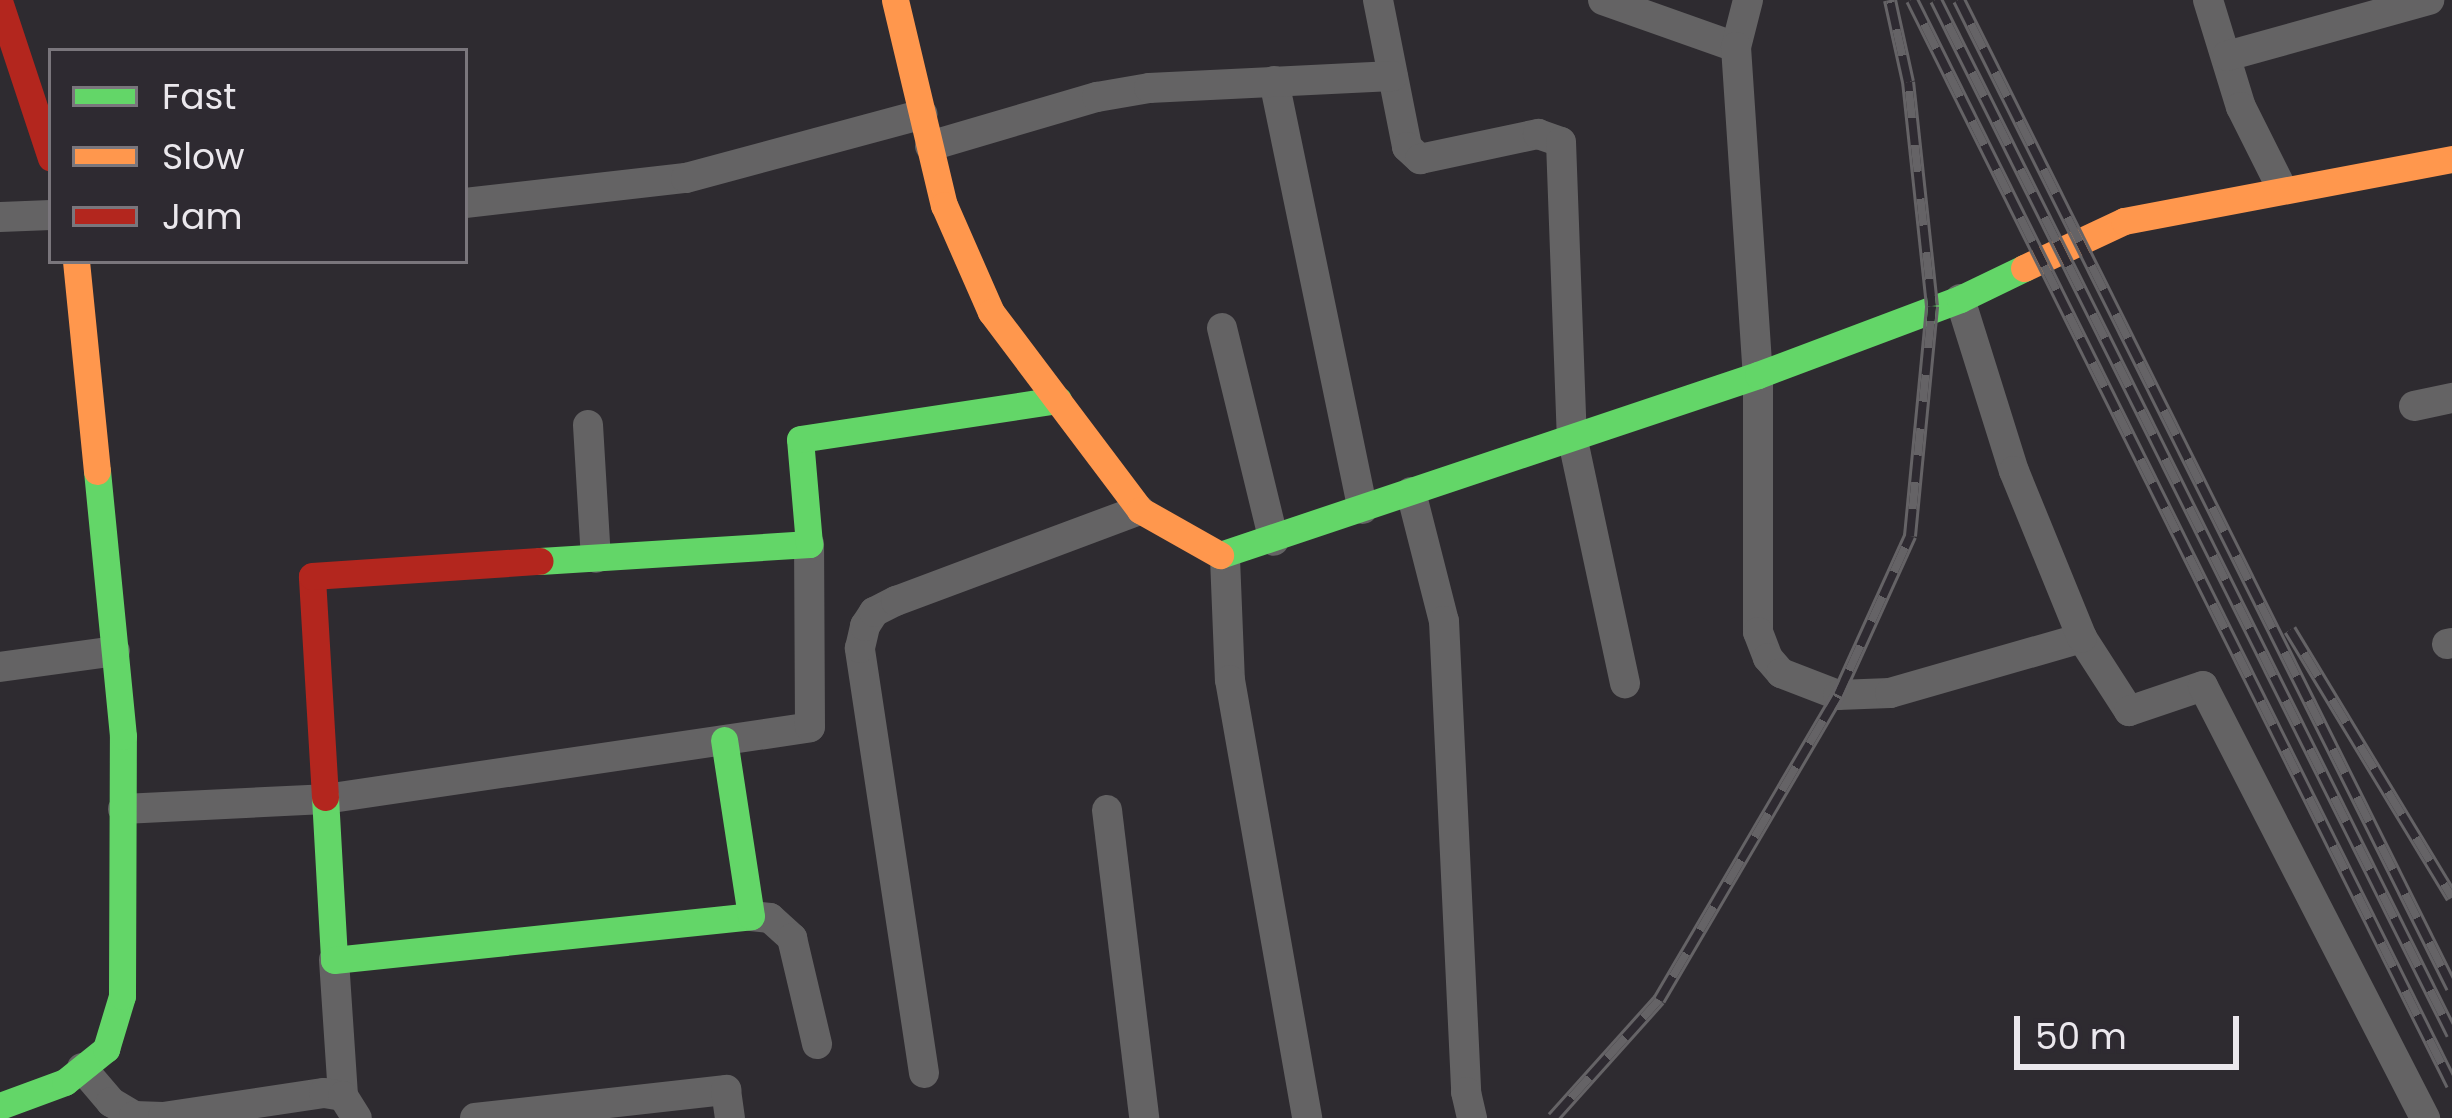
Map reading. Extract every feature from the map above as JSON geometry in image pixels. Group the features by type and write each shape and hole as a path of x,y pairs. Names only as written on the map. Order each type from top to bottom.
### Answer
{"street":[{"path":"896,0 944,205 991,313 1140,510 1226,558 1757,375 1960,299 2124,220 2452,159"},
{"path":"1378,0 1407,147 1420,160 1538,134 1561,142 1571,436 1625,683"},
{"path":"1603,0 1736,47"},
{"path":"1748,0 1736,47 1757,375 1759,632 1781,673 1838,695 1890,693 2082,638"},
{"path":"2208,0 2241,107 2282,188"},
{"path":"2227,56 2429,0"},
{"path":"0,4 48,149"},
{"path":"930,146 1097,97 1196,83 1393,76"},
{"path":"1274,80 1363,509"},
{"path":"468,202 686,178 923,114"},
{"path":"0,218 48,215"},
{"path":"0,1106 43,1104 106,1049 122,997 123,736 76,264"},
{"path":"1960,299 2014,471 2082,638 2129,711 2203,686 2425,1118"},
{"path":"1222,328 1274,541"},
{"path":"2414,406 2452,398"},
{"path":"122,809 325,799 810,727 809,544 800,439 1058,400"},
{"path":"588,425 596,558"},
{"path":"1411,492 1444,621 1466,1092 1472,1118"},
{"path":"925,1073 860,647 866,626 874,612 896,601 1140,510"},
{"path":"350,1107 334,960 312,576 809,544"},
{"path":"1226,558 1230,680 1307,1118"},
{"path":"0,667 115,651"},
{"path":"724,740 751,916"},
{"path":"1107,810 1144,1118"},
{"path":"334,960 751,916 770,918 792,938 817,1044"},
{"path":"82,1068 110,1102 134,1116 163,1117 324,1093 350,1107"},
{"path":"490,1117 726,1090 730,1118"}],"railway":[{"path":"1553,1118 1659,1000 1838,695 1910,536 1932,306 1908,82 1890,0"},
{"path":"1912,0 2452,1085"},
{"path":"1936,0 2452,1034"},
{"path":"1959,0 2452,988"},
{"path":"2290,630 2452,898"}],"traffic: fast":[{"path":"1220,555 1758,375 1960,299 2024,268"},
{"path":"540,561 809,544 800,439 1058,400"},
{"path":"0,1106 65,1082 106,1049 122,996 123,736 97,471"},
{"path":"325,797 334,960 751,916 724,740"}],"traffic: slow":[{"path":"895,0 944,205 991,312 1140,510 1220,555"},
{"path":"2024,268 2124,221 2452,159"},
{"path":"76,264 97,471"}],"traffic: jam":[{"path":"0,4 48,149"},
{"path":"325,797 312,576 540,561"}]}
